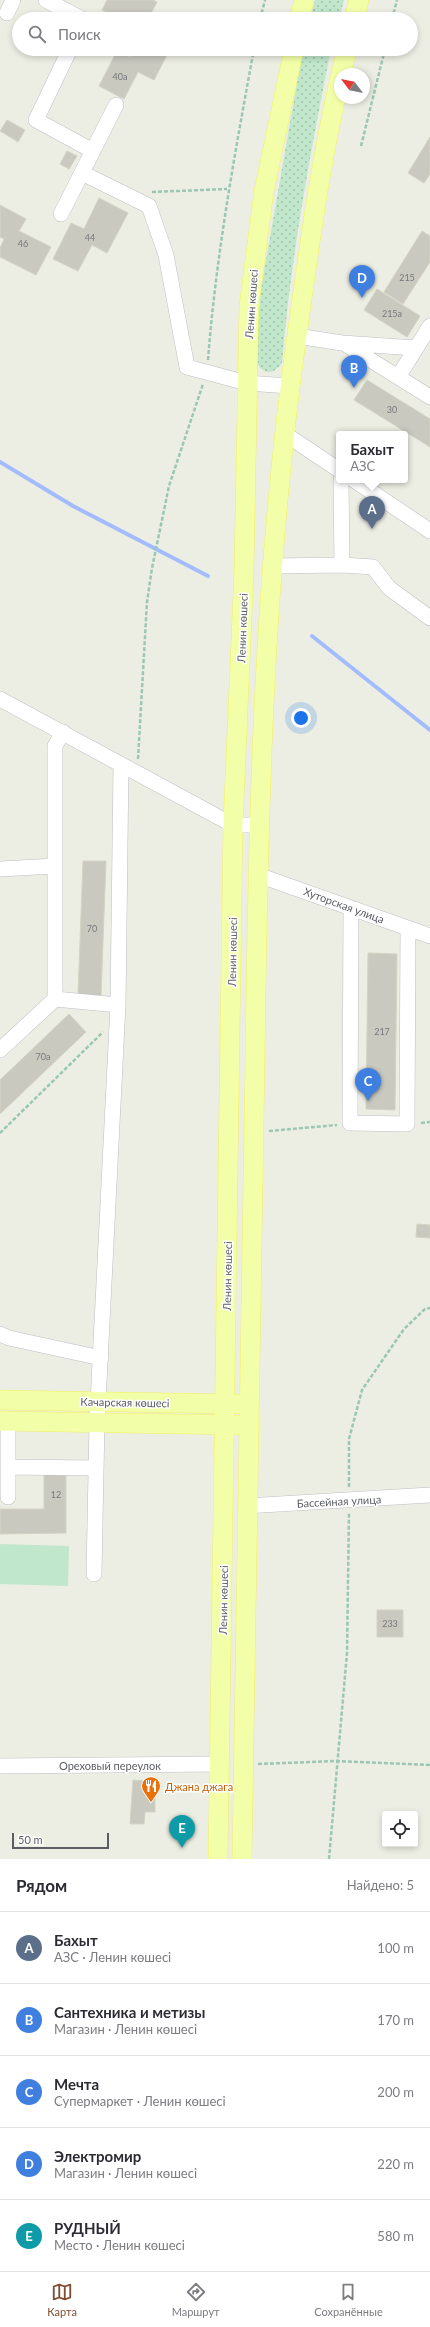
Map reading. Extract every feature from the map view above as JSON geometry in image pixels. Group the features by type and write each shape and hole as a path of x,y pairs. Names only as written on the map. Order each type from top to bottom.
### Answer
{"main road":[{"path":"301,12 304,0"},
{"path":"355,12 358,0"},
{"name":"Ленин көшесі","path":"218,1859 226,1403 233,825 244,570 249,306 264,191 293,56"},
{"path":"342,68 345,56"},
{"name":"Ленин көшесі","path":"242,1859 258,825 273,566 289,386 310,234 334,103"},
{"name":"Качарская көшесі","path":"0,1400 250,1404"},
{"name":"Качарская көшесі","path":"4,1421 249,1425"}],"street":[{"path":"46,0 69,12"},
{"path":"67,56 36,120 93,151"},
{"path":"61,214 116,105"},
{"path":"82,173 149,206 166,255 187,367 207,374 247,383 289,386"},
{"path":"398,377 430,326"},
{"path":"297,336 342,342 416,348"},
{"path":"342,342 430,397"},
{"path":"285,434 336,468"},
{"path":"341,483 342,565"},
{"path":"358,483 430,531"},
{"path":"273,566 342,565 373,567 389,588 430,618"},
{"path":"0,700 63,732 233,825 258,825"},
{"path":"0,1050 55,1000 55,746 63,732"},
{"path":"94,1574 97,1422 118,1012 121,765"},
{"path":"0,868 55,866"},
{"name":"Хуторская улица","path":"258,874 430,936"},
{"path":"351,908 350,1123 407,1124 408,928"},
{"path":"55,1000 118,1012"},
{"path":"0,1334 9,1338 101,1358"},
{"path":"4,1421 8,1467 8,1497"},
{"path":"8,1467 96,1468"},
{"name":"Бассейная улица","path":"247,1506 430,1495"},
{"name":"Ореховый переулок","path":"0,1766 220,1764"}],"path":[{"path":"262,12 265,0"},
{"path":"394,12 397,0"},
{"path":"138,774 147,602 152,568 168,486 207,374 213,297 228,189 253,56"},
{"path":"361,146 383,56"},
{"path":"128,195 137,193 228,189"},
{"path":"0,1133 118,1012"},
{"path":"269,1131 320,1128 350,1123"},
{"path":"329,1859 347,1653 350,1500 349,1439 362,1390 404,1329 425,1309 430,1308"},
{"path":"243,1765 337,1761 430,1765"}],"green space":[{"path":"315,0 344,0 341,12 312,12"},
{"path":"302,56 330,56 302,205 290,283 282,363 274,371 270,372 262,370 255,356 261,289"},
{"path":"0,1544 69,1546 68,1586 0,1584"}],"building":[{"path":"107,0 153,0 157,2 152,12 106,12 102,10"},
{"path":"114,56 166,56 154,80 138,72 124,99 99,86"},
{"path":"7,120 25,130 18,142 0,131"},
{"path":"430,137 430,174 424,183 408,173"},
{"path":"67,151 77,156 69,169 60,164"},
{"path":"99,198 128,213 107,253 92,245 78,271 53,259 71,223 84,229"},
{"path":"0,205 26,219 19,231 51,247 36,275 0,257 0,248 4,239 0,237"},
{"path":"422,231 430,236 430,262 403,304 384,292"},
{"path":"377,289 420,316 407,337 364,310"},
{"path":"367,380 430,419 430,447 408,433 408,431 404,431 354,400"},
{"path":"83,861 106,861 101,996 78,995"},
{"path":"368,953 397,954 395,1110 366,1109"},
{"path":"69,1014 86,1032 0,1114 0,1080"},
{"path":"417,1224 430,1225 430,1238 416,1237"},
{"path":"44,1475 66,1475 66,1533 0,1534 0,1509 44,1509"},
{"path":"377,1610 403,1610 403,1637 377,1637"},
{"path":"133,1780 146,1781 146,1793 155,1794 155,1812 145,1812 144,1824 130,1824"}],"waterway":[{"path":"0,462 73,506 208,576"},
{"path":"312,636 430,730"}],"place":[{"name":"Электромир","path":"362,298"},
{"name":"Сантехника и метизы","path":"354,388"},
{"name":"Бахыт","path":"372,529"},
{"name":"Мечта","path":"368,1101"},
{"name":"Джана джага","path":"151,1803"},
{"name":"РУДНЫЙ","path":"182,1848"}]}
